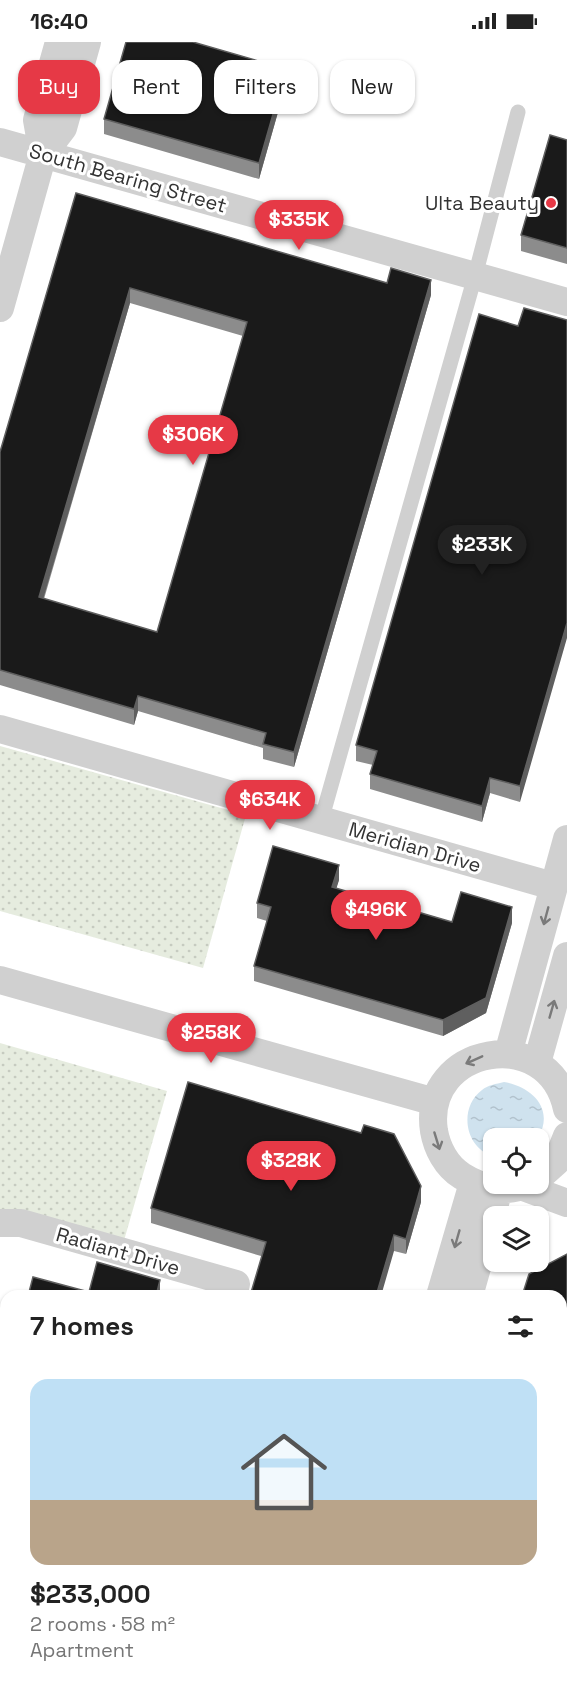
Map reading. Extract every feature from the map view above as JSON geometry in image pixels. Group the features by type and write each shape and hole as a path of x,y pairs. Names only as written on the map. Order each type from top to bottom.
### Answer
{"street":[{"path":"43,154 37,120 59,42"},
{"path":"0,308 43,154 63,128 87,42"},
{"name":"South Bearing Street","path":"0,142 567,302"},
{"name":"Meridian Drive","path":"0,729 554,886"},
{"path":"508,1054 567,839"},
{"path":"552,1074 567,956"},
{"path":"0,980 435,1102"},
{"path":"483,1178 457,1173 444,1158 436,1141 433,1121 435,1102 443,1085 456,1070 471,1060 489,1054 523,1057 552,1074 565,1097 567,1108"},
{"path":"549,1165 557,1161 567,1136"},
{"path":"444,1290 506,1194"},
{"path":"471,1290 508,1194"},
{"path":"541,1194 567,1203"},
{"name":"Radiant Drive","path":"0,1223 21,1223 234,1290"}],"lane":[{"path":"321,821 475,276 518,112"}],"shaded area":[{"path":"0,746 246,815 203,968 0,911"},
{"path":"0,1043 167,1091 123,1244 0,1209"}],"water":[{"path":"504,1082 532,1094 542,1109 543,1128 483,1128 483,1151 471,1136 468,1117 474,1098 489,1086"}],"building":[{"path":"126,42 193,42 255,60 214,60 214,114 273,114 259,163 104,119 112,91 112,114 202,114 202,60 121,60"},
{"name":"Ulta Beauty","path":"550,135 567,140 567,248 521,235"},
{"path":"76,193 387,283 391,268 431,280 294,752 263,744 266,733 138,696 134,709 0,670 0,452","holes":["130,288 247,322 157,632 39,597"]},
{"path":"524,308 567,320 567,623 520,786 490,778 482,806 370,774 377,751 356,745 479,314 518,326"},
{"path":"273,846 339,865 332,887 452,922 461,892 512,907 486,998 443,1020 254,966 271,907 257,903"},
{"path":"188,1082 361,1133 364,1125 394,1134 421,1186 406,1239 394,1235 378,1290 252,1290 266,1242 151,1208"},
{"path":"567,1254 567,1290 524,1290 529,1274 549,1272 549,1263"},
{"path":"97,1262 160,1280 158,1290 90,1290"},
{"path":"33,1277 82,1290 30,1290"}],"place":[{"name":"Ulta Beauty","path":"551,203"}]}
